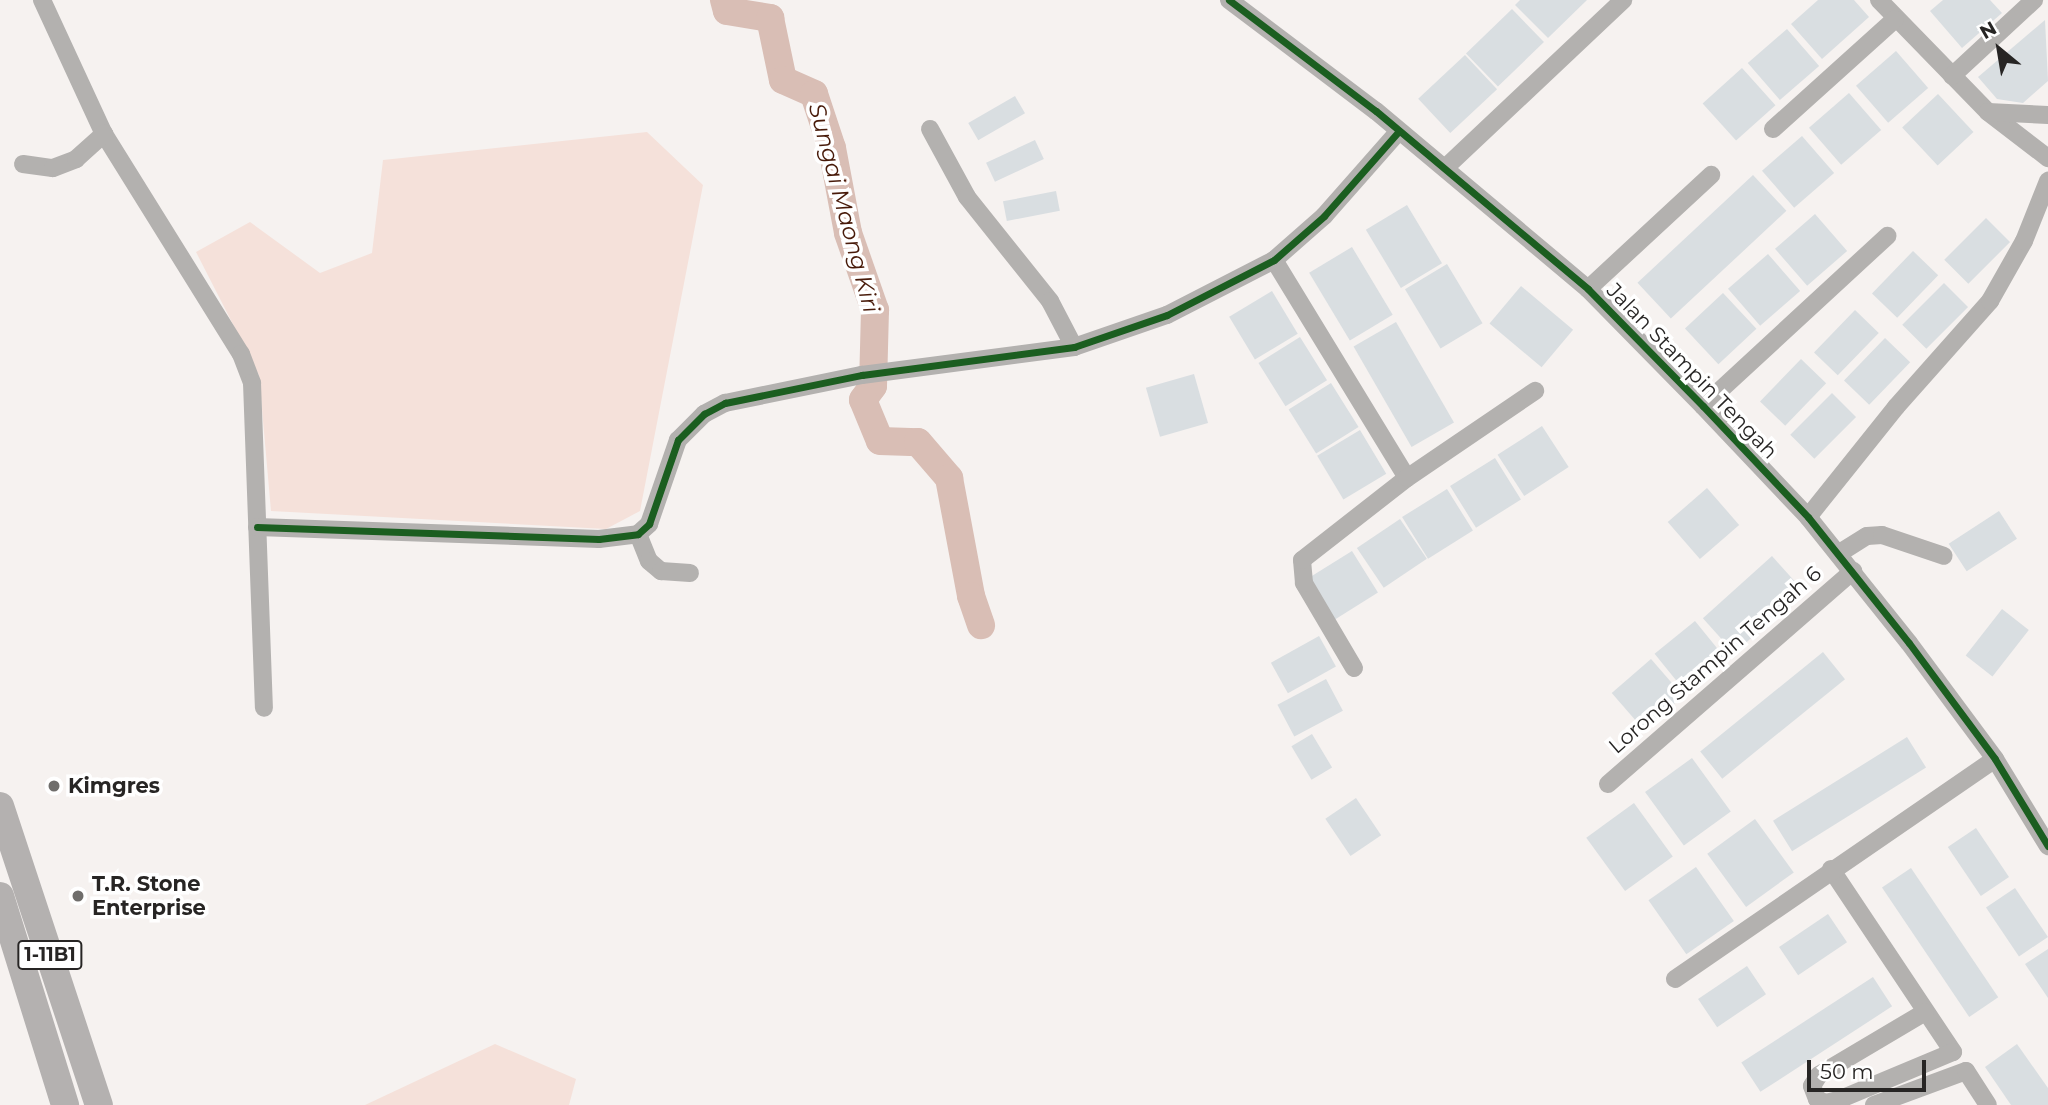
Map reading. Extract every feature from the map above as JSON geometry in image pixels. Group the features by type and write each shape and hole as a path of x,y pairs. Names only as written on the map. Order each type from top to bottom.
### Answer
{"highway":[{"name":"1-11B1","path":"0,806 99,1105"},
{"path":"0,896 65,1105"}],"street":[{"path":"42,0 104,134 241,354 252,383 264,708"},
{"name":"Jalan Stampin Tengah","path":"1229,0 1445,168 1588,289 1703,406 1808,517 1853,571 1995,759 2048,846"},
{"path":"1445,168 1623,0"},
{"path":"1879,0 1988,112 2048,158"},
{"path":"1952,76 2034,0"},
{"path":"1773,129 1895,19"},
{"path":"1988,112 2048,115"},
{"path":"930,129 967,197 1051,301 1074,347"},
{"path":"257,527 599,539 638,534 649,524 678,440 704,414 748,396 862,375 1074,347 1167,315 1274,260 1324,216 1399,131"},
{"path":"23,164 53,168 76,159 104,134"},
{"path":"1588,289 1711,175"},
{"path":"1808,517 1896,407 1990,301 2024,241 2048,181"},
{"path":"1703,406 1887,236"},
{"path":"1274,260 1407,478"},
{"path":"1354,668 1300,569 1308,552 1407,478 1535,391"},
{"path":"638,534 649,561 661,570 690,573"},
{"path":"1838,554 1867,536 1882,535 1944,556"},
{"name":"Lorong Stampin Tengah 6","path":"1608,784 1853,571"},
{"path":"1675,979 1831,869 1995,759"},
{"path":"1831,869 1953,1052 1838,1100 1825,1103 1817,1099 1812,1086 1819,1075 1925,1012"},
{"path":"1884,1103 1966,1071 1988,1105"}],"shaded area":[{"path":"647,132 703,185 640,511 606,529 271,511 259,375 196,252 250,222 320,273 372,253 383,160"},
{"path":"495,1044 576,1079 569,1105 365,1105"}],"building":[{"path":"1520,0 1587,0 1548,38 1515,5"},
{"path":"1818,0 1854,0 1869,17 1822,59 1791,24"},
{"path":"1943,0 1990,0 2002,13 1962,48 1930,11"},
{"path":"1512,9 1544,42 1498,87 1466,53"},
{"path":"2045,20 2048,81 2023,103 1997,99 1978,77"},
{"path":"1787,29 1819,66 1780,100 1748,63"},
{"path":"1896,51 1928,88 1888,123 1856,86"},
{"path":"1465,55 1497,89 1450,133 1418,99"},
{"path":"1742,68 1775,105 1736,141 1703,103"},
{"path":"1849,93 1881,130 1841,165 1809,128"},
{"path":"1938,94 1973,132 1938,165 1902,127"},
{"path":"1015,96 1025,113 978,140 968,123"},
{"path":"1802,136 1834,173 1794,208 1762,171"},
{"path":"1035,140 1044,159 995,182 986,163"},
{"path":"1753,175 1786,211 1671,319 1637,283"},
{"path":"1056,191 1060,211 1007,221 1003,201"},
{"path":"1407,205 1442,263 1401,288 1366,230"},
{"path":"1815,214 1847,251 1807,286 1775,249"},
{"path":"1986,218 2010,242 1968,284 1944,260"},
{"path":"1352,247 1393,315 1350,340 1309,273"},
{"path":"1913,251 1938,275 1897,318 1872,293"},
{"path":"1768,254 1800,291 1760,326 1728,289"},
{"path":"1447,264 1483,323 1441,348 1405,289"},
{"path":"1944,283 1968,307 1926,349 1902,325"},
{"path":"1521,286 1573,330 1542,367 1490,324"},
{"path":"1272,291 1298,334 1255,360 1229,317"},
{"path":"1723,293 1756,329 1718,364 1685,328"},
{"path":"1855,310 1879,333 1838,375 1814,352"},
{"path":"1396,322 1454,422 1412,447 1354,346"},
{"path":"1300,337 1327,380 1285,406 1258,363"},
{"path":"1885,338 1910,362 1869,405 1844,380"},
{"path":"1801,359 1826,383 1785,426 1760,401"},
{"path":"1194,374 1208,423 1160,437 1146,388"},
{"path":"1331,383 1359,427 1316,454 1289,409"},
{"path":"1832,393 1856,417 1814,459 1790,435"},
{"path":"1542,426 1569,467 1524,496 1498,455"},
{"path":"1360,430 1386,474 1343,499 1317,456"},
{"path":"1495,458 1521,500 1476,528 1450,486"},
{"path":"1707,488 1739,525 1700,559 1668,522"},
{"path":"1447,489 1473,531 1428,559 1402,517"},
{"path":"1999,511 2017,539 1967,571 1949,544"},
{"path":"1400,519 1427,559 1384,588 1357,548"},
{"path":"1352,551 1378,593 1332,621 1306,580"},
{"path":"1772,556 1803,591 1734,653 1703,618"},
{"path":"2002,609 2029,630 1992,676 1966,655"},
{"path":"1695,621 1726,659 1685,692 1655,654"},
{"path":"1319,636 1336,667 1288,693 1271,663"},
{"path":"1823,652 1845,679 1722,779 1700,751"},
{"path":"1651,659 1683,696 1644,730 1612,693"},
{"path":"1326,679 1343,711 1294,737 1277,705"},
{"path":"1312,734 1332,767 1312,780 1291,746"},
{"path":"1907,737 1926,768 1792,851 1773,821"},
{"path":"1692,758 1731,811 1684,845 1645,792"},
{"path":"1356,798 1381,835 1350,856 1325,819"},
{"path":"1634,803 1673,856 1625,891 1586,838"},
{"path":"1755,819 1794,872 1746,907 1707,854"},
{"path":"1976,828 2009,877 1981,896 1948,847"},
{"path":"1696,867 1734,921 1686,954 1648,900"},
{"path":"1911,868 1998,997 1969,1017 1882,888"},
{"path":"2015,888 2048,937 2019,956 1986,908"},
{"path":"1828,914 1847,942 1798,975 1779,947"},
{"path":"2048,949 2048,998 2025,964"},
{"path":"1747,966 1766,994 1717,1027 1698,999"},
{"path":"1873,977 1892,1006 1760,1092 1741,1063"},
{"path":"2017,1044 2048,1088 2048,1105 2011,1105 1985,1067"}],"waterway":[{"name":"Sungai Maong Kiri","path":"724,0 727,11 770,18 783,80 814,94 832,148 848,233 875,310 873,386 863,400 880,441 918,442 949,478 971,596 981,625"}],"cycle path":[{"path":"1229,0 1376,111 1588,289 1703,406 1808,517 1909,643 1995,759 2048,846"},
{"path":"257,527 599,539 638,534 649,524 678,440 704,414 725,403 862,375 1074,347 1167,315 1274,260 1324,216 1399,131"}],"place":[{"name":"Kimgres","path":"54,786"},
{"name":"T.R. Stone Enterprise","path":"78,896"}]}
